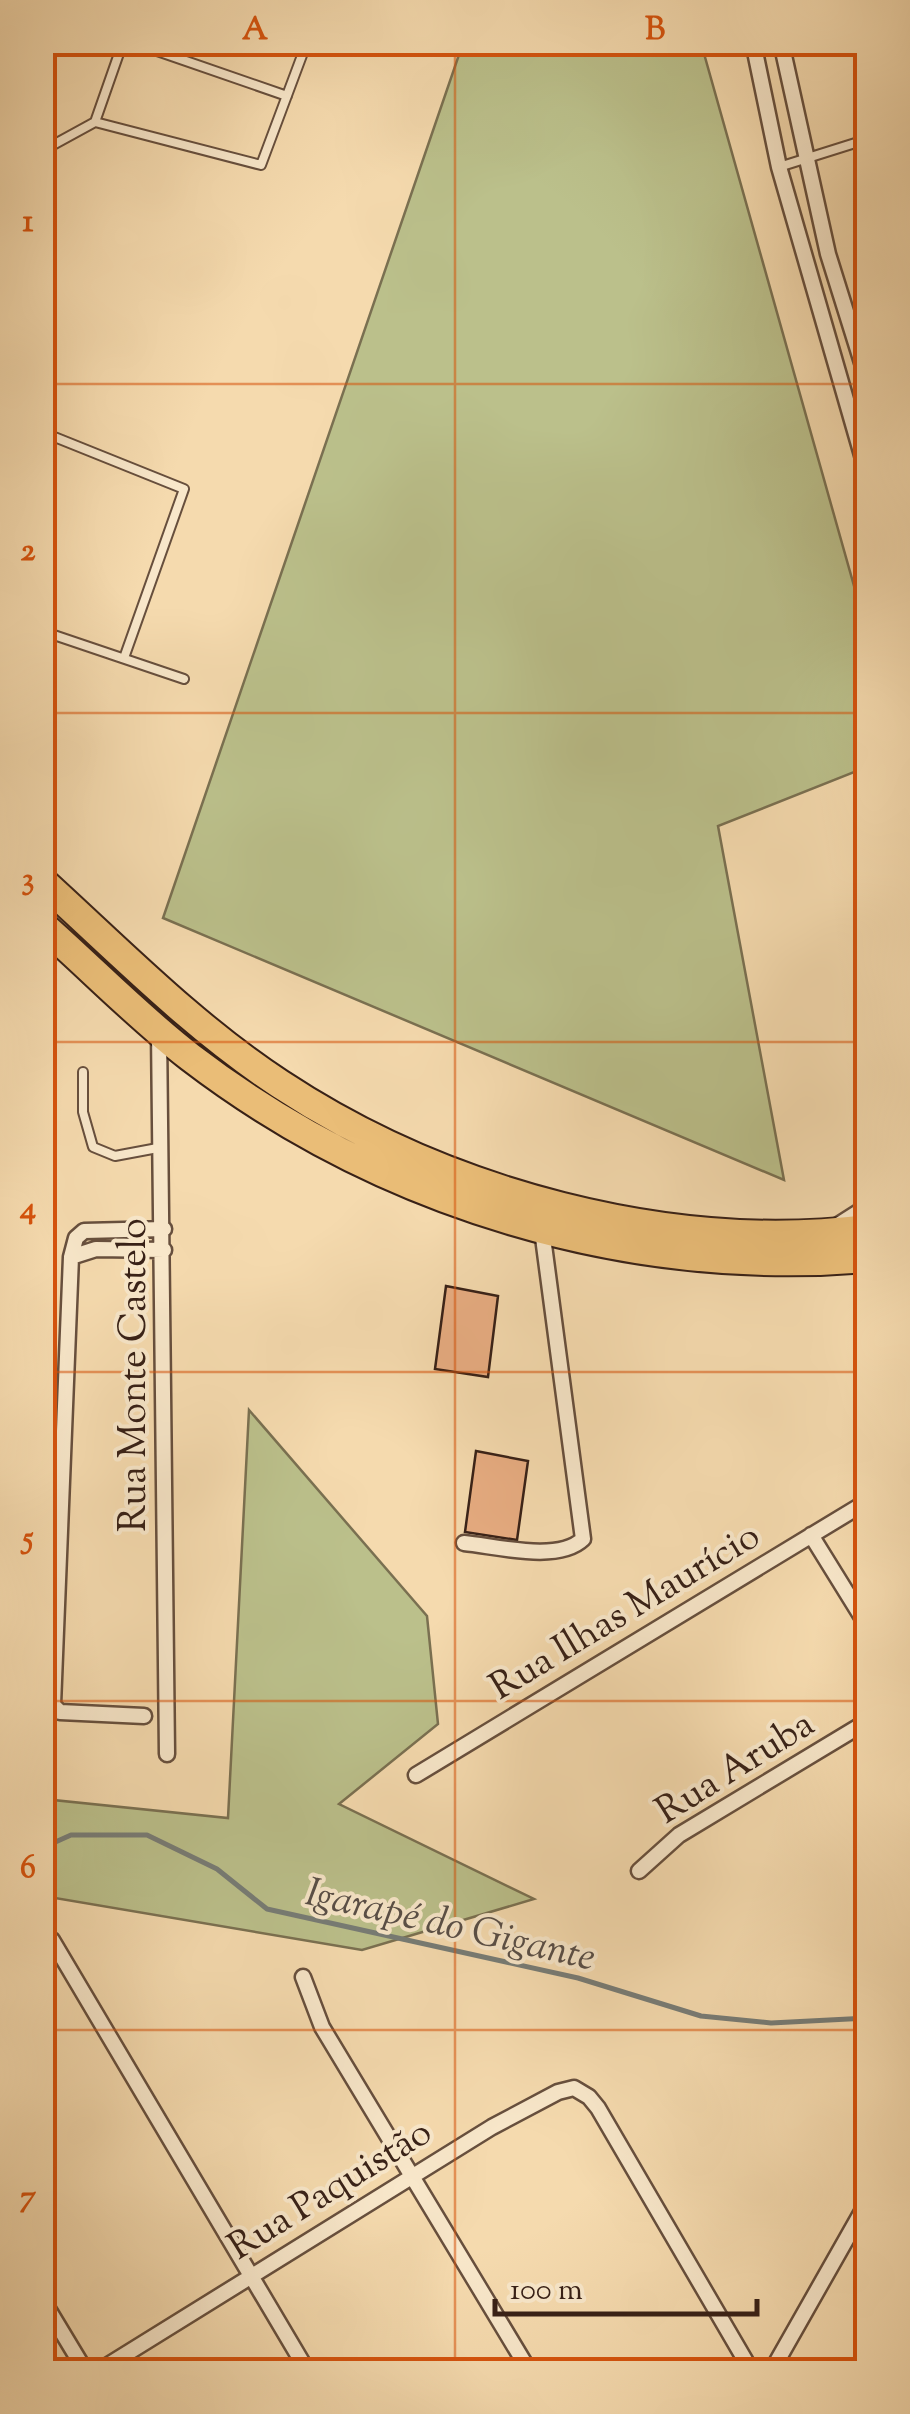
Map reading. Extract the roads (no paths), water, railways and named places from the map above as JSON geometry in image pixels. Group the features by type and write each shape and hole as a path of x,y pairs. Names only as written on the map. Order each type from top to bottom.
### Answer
{"highway":[{"path":"42,881 241,1056 321,1109 399,1148 578,1212 699,1231 828,1234 868,1229"},
{"path":"42,924 159,1031 261,1107 347,1157 542,1230 650,1254 712,1260 868,1258"}],"street":[{"path":"754,42 779,167 868,476"},
{"path":"781,42 804,159 868,382"},
{"name":"Rua Monte Castelo","path":"159,1031 167,1754"},
{"path":"828,1234 850,1214 868,1206"},
{"path":"144,1716 60,1712 54,1705 71,1258 76,1238 84,1231 164,1229"},
{"path":"464,1543 542,1550 576,1545 584,1539 542,1230"},
{"path":"71,1258 96,1249 164,1250"},
{"name":"Rua Ilhas Maurício","path":"416,1775 868,1501"},
{"path":"811,1534 868,1628"},
{"name":"Rua Aruba","path":"639,1871 680,1836 868,1721"},
{"path":"47,1938 308,2372"},
{"path":"303,1977 322,2027 530,2372"},
{"name":"Rua Paquistão","path":"97,2372 413,2174 558,2092 574,2088 590,2097 598,2108 752,2372"},
{"path":"770,2372 868,2202"},
{"path":"42,2299 86,2372"}],"lane":[{"path":"42,151 95,122 123,42"},
{"path":"131,42 287,96"},
{"path":"95,122 261,165 307,42"},
{"path":"779,167 868,139"},
{"path":"42,352 50,364 42,386"},
{"path":"42,432 184,489 124,658"},
{"path":"42,631 184,679"},
{"path":"83,1072 83,1112 92,1147 115,1156 162,1147"}],"waterway":[{"name":"Igarapé do Gigante","path":"42,1848 71,1835 147,1835 217,1869 267,1909 578,1978 701,2016 771,2023 868,2018"}]}
